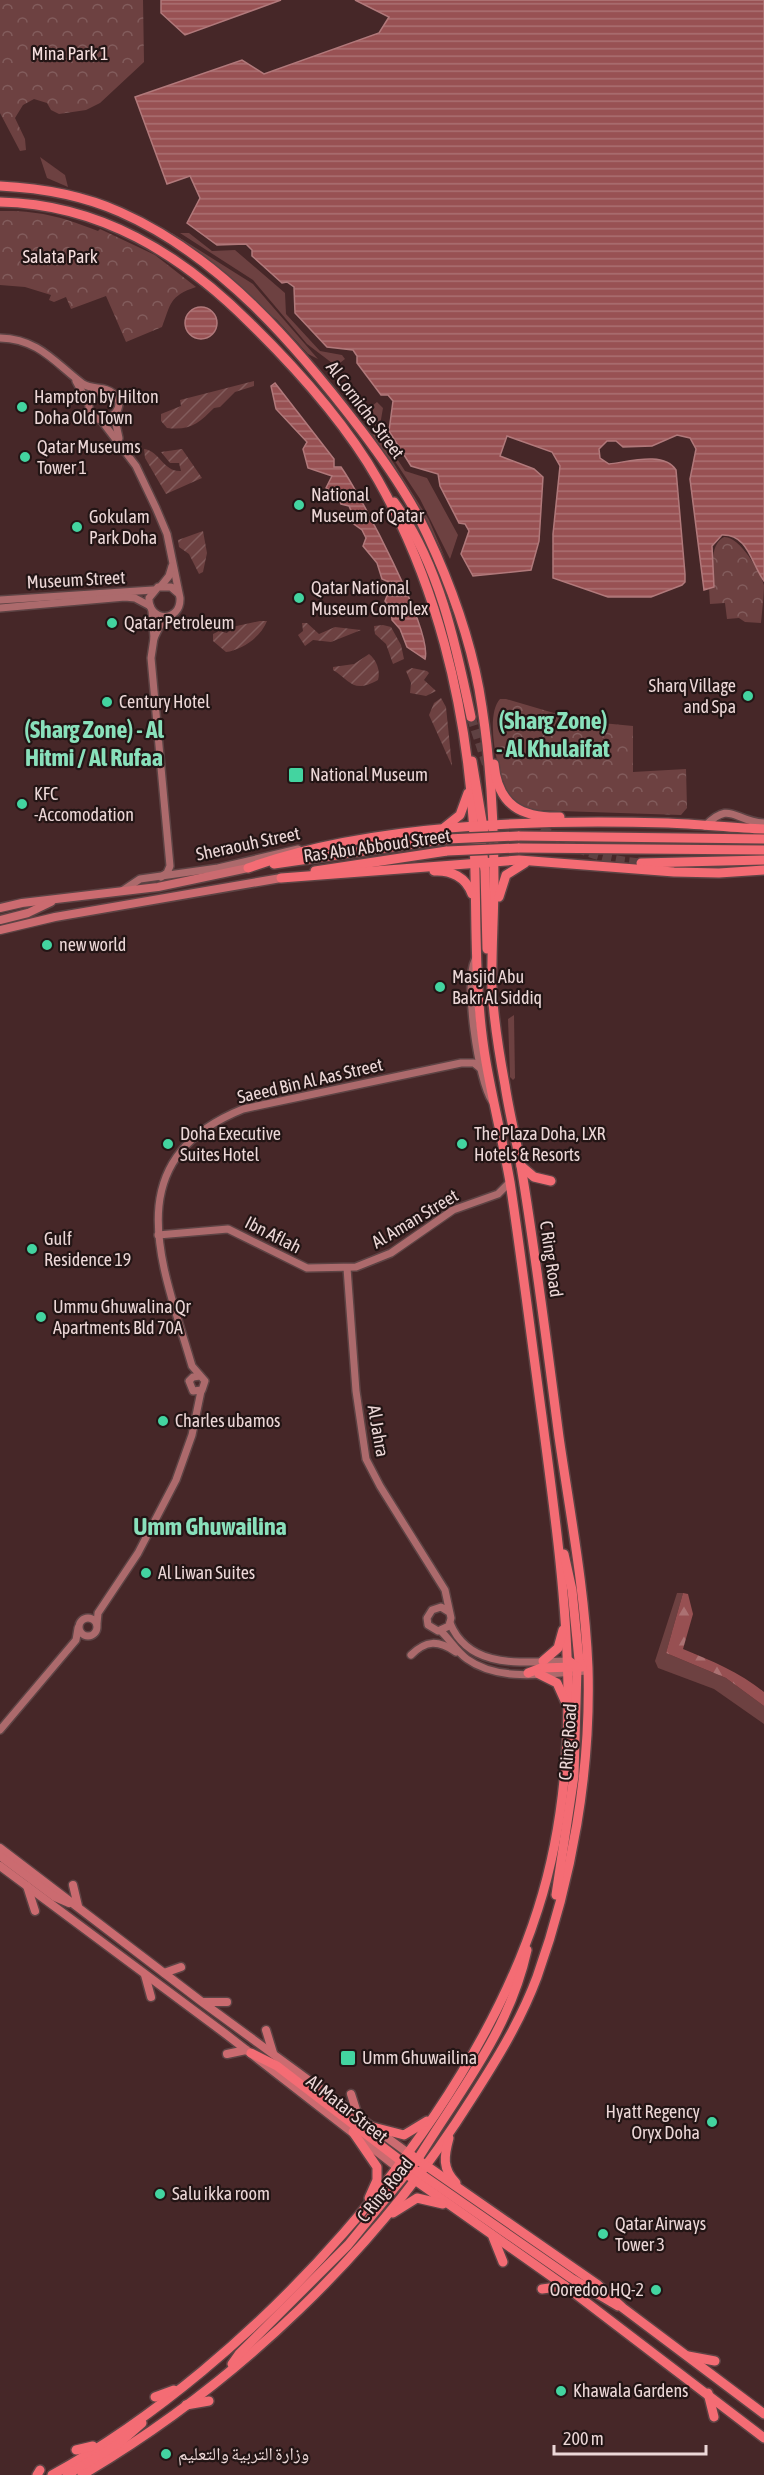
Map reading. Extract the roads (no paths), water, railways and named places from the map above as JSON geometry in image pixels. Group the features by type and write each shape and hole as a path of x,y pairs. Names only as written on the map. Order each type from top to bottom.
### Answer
{"highway":[{"name":"Al Corniche Street","path":"0,186 71,196 120,212 197,257 269,321 306,361 390,470 427,533 444,571 471,654 486,745 483,827"},
{"name":"Al Corniche Street","path":"0,202 48,206 93,218 138,237 179,261 234,307 305,381 342,428 377,478 412,549 432,603 450,668 464,736 470,780 483,827"},
{"path":"377,478 409,524 434,580 455,647 471,717"},
{"path":"464,736 475,771 483,827"},
{"path":"486,745 492,752 501,791 512,805 524,813 537,817 617,818 646,823"},
{"path":"431,831 448,826 460,815 470,780"},
{"path":"248,868 279,858 336,846 431,831 483,827 646,823 764,830"},
{"name":"C Ring Road","path":"414,2171 408,2153 484,2034 532,1927 546,1881 559,1815 569,1714 578,1666 574,1542 521,1166 496,1032 492,973 494,916 484,862 483,827"},
{"name":"C Ring Road","path":"82,2475 146,2434 264,2343 380,2223 414,2171 450,2133 520,2017 538,1973 571,1853 580,1799 587,1719 578,1666 565,1619 559,1540 510,1182 483,1040 474,901 484,862 483,827"},
{"name":"Ras Abu Abboud Street","path":"248,868 447,839 518,836 764,839"},
{"name":"Ras Abu Abboud Street","path":"281,878 354,863 447,851 518,848 764,850"},
{"path":"641,862 764,860"},
{"path":"484,862 487,948 492,973"},
{"path":"281,878 484,862 552,862 627,869 719,873 764,872"},
{"path":"494,916 501,884 509,872 522,864 552,862"},
{"path":"362,871 448,872 466,882 474,901"},
{"path":"521,1166 534,1177 551,1181"},
{"path":"528,1673 535,1669 578,1666 572,1590 559,1540"},
{"path":"543,1661 558,1648 565,1619"},
{"path":"539,1674 552,1679 560,1686 569,1714"},
{"path":"230,2369 239,2354 292,2304 414,2171 468,2085 502,2024 520,1980 532,1927"},
{"path":"249,2052 277,2066 414,2171 571,2278 622,2308"},
{"path":"373,2127 395,2134 406,2134 435,2114"},
{"path":"353,2132 377,2167 377,2180 369,2204"},
{"path":"450,2133 444,2158 447,2171 476,2201"},
{"name":"C Ring Road","path":"157,2401 182,2387 276,2302 369,2204 414,2171"},
{"name":"Al Matar Street","path":"414,2171 476,2201 598,2285 622,2308 764,2414"},
{"name":"Al Matar Street","path":"414,2171 454,2207 565,2286 764,2438"},
{"path":"380,2223 417,2198 454,2207"},
{"path":"490,2232 499,2247 503,2262"},
{"path":"542,2289 565,2286"},
{"path":"684,2356 715,2361"},
{"path":"708,2393 714,2417"},
{"path":"52,2475 106,2442 157,2401"},
{"path":"67,2475 118,2444 157,2401"},
{"path":"183,2406 209,2401"},
{"path":"731,2411 764,2432"},
{"path":"76,2450 106,2442"}],"main road":[{"name":"Ras Abu Abboud Street","path":"0,908 22,903 54,901 193,881 248,868"},
{"name":"Ras Abu Abboud Street","path":"0,930 55,917 281,878"},
{"path":"0,920 28,913 54,901"},
{"name":"Al Matar Street","path":"0,1848 202,2002 408,2153"},
{"path":"0,1856 55,1897 77,1905"},
{"name":"Al Matar Street","path":"1,1867 353,2132 414,2171"},
{"path":"73,1885 77,1905"},
{"path":"27,1886 35,1911"},
{"path":"164,1972 181,1966"},
{"path":"145,1975 151,1997"},
{"path":"202,2002 214,2004 227,2002"},
{"path":"266,2031 273,2054"},
{"path":"227,2054 249,2052"},
{"path":"351,2094 358,2116"}],"street":[{"path":"0,338 19,340 37,346 83,384 99,390 108,390 116,397 118,406 114,415 124,449"},
{"path":"65,367 83,392 90,414 100,420 138,470 167,534 181,602 178,610 171,616 164,617 151,608 149,598 153,590 161,586 169,576 172,563"},
{"path":"88,403 91,395 99,390"},
{"path":"100,420 114,415"},
{"path":"161,586 171,587 179,594"},
{"name":"Museum Street","path":"0,600 153,590"},
{"name":"Museum Street","path":"0,608 125,597 135,598 151,608"},
{"name":"Sheraouh Street","path":"151,608 154,638 151,668 170,866 183,874 321,844 336,846"},
{"name":"Sheraouh Street","path":"154,638 164,617"},
{"path":"705,826 718,814 724,812 750,822 764,823"},
{"path":"161,877 167,873 170,866"},
{"path":"122,891 136,880 183,874"},
{"name":"C Ring Road","path":"477,958 472,968 472,1001 477,1052 486,1091 495,1105"},
{"name":"Saeed Bin Al Aas Street","path":"197,1391 189,1385 192,1366 158,1234 159,1198 171,1167 196,1136 225,1116 265,1103 465,1062 477,1052"},
{"path":"465,1062 474,1063 480,1068"},
{"name":"Al Aman Street","path":"302,1266 318,1270 347,1268 382,1258 447,1214 498,1194 510,1182"},
{"path":"498,1194 512,1201"},
{"name":"Ibn Aflah","path":"158,1234 228,1230 302,1266"},
{"name":"Al Jahra","path":"347,1268 356,1391 366,1459 446,1593 449,1612"},
{"name":"Saeed Bin Al Aas Street","path":"192,1366 200,1376"},
{"path":"0,1730 76,1640 82,1620 98,1613 138,1553 163,1508 192,1435 197,1391 205,1383 200,1376 191,1378"},
{"path":"438,1581 442,1594 438,1607 429,1612 427,1622 433,1629 441,1631 461,1654"},
{"path":"438,1607 449,1612 450,1623 462,1644 477,1655 506,1661 543,1661 578,1666"},
{"path":"76,1640 95,1633 98,1613"},
{"path":"89,1618 97,1624"},
{"path":"441,1631 450,1623"},
{"path":"78,1628 81,1634 87,1637"},
{"path":"411,1655 423,1645 432,1642 443,1644 483,1667 539,1674 578,1666"}],"tunnel":[{"path":"471,717 489,772"},
{"path":"531,820 556,837 583,850 611,859 641,863"}],"place":[{"name":"Hampton by Hilton Doha Old Town","path":"22,407"},
{"name":"Qatar Museums Tower 1","path":"25,457"},
{"name":"National Museum of Qatar","path":"299,505"},
{"name":"Gokulam Park Doha","path":"77,527"},
{"name":"Qatar National Museum Complex","path":"299,598"},
{"name":"Qatar Petroleum","path":"112,623"},
{"name":"Sharq Village and Spa","path":"748,696"},
{"name":"Century Hotel","path":"107,702"},
{"name":"National Museum","path":"296,775"},
{"name":"KFC -Accomodation","path":"22,804"},
{"name":"new world","path":"47,945"},
{"name":"Masjid Abu Bakr Al Siddiq","path":"440,987"},
{"name":"Doha Executive Suites Hotel","path":"168,1144"},
{"name":"The Plaza Doha, LXR Hotels & Resorts","path":"462,1144"},
{"name":"Gulf Residence 19","path":"32,1249"},
{"name":"Ummu Ghuwalina Qr Apartments Bld 70A","path":"41,1317"},
{"name":"Charles ubamos","path":"163,1421"},
{"name":"Al Liwan Suites","path":"146,1573"},
{"name":"Umm Ghuwailina","path":"348,2058"},
{"name":"Hyatt Regency Oryx Doha","path":"712,2122"},
{"name":"Salu ikka room","path":"160,2194"},
{"name":"Qatar Airways Tower 3","path":"603,2234"},
{"name":"Ooredoo HQ-2","path":"656,2290"},
{"name":"Khawala Gardens","path":"561,2391"},
{"name":"وزارة التربية والتعليم","path":"166,2454"}],"district":[{"name":"(Sharg Zone) - Al Khulaifat","path":"553,735"},
{"name":"(Sharg Zone) - Al Hitmi / Al Rufaa","path":"94,744"},
{"name":"Umm Ghuwailina","path":"210,1527"}],"park label":[{"name":"Mina Park 1","path":"70,54"},
{"name":"Salata Park","path":"60,257"}]}
